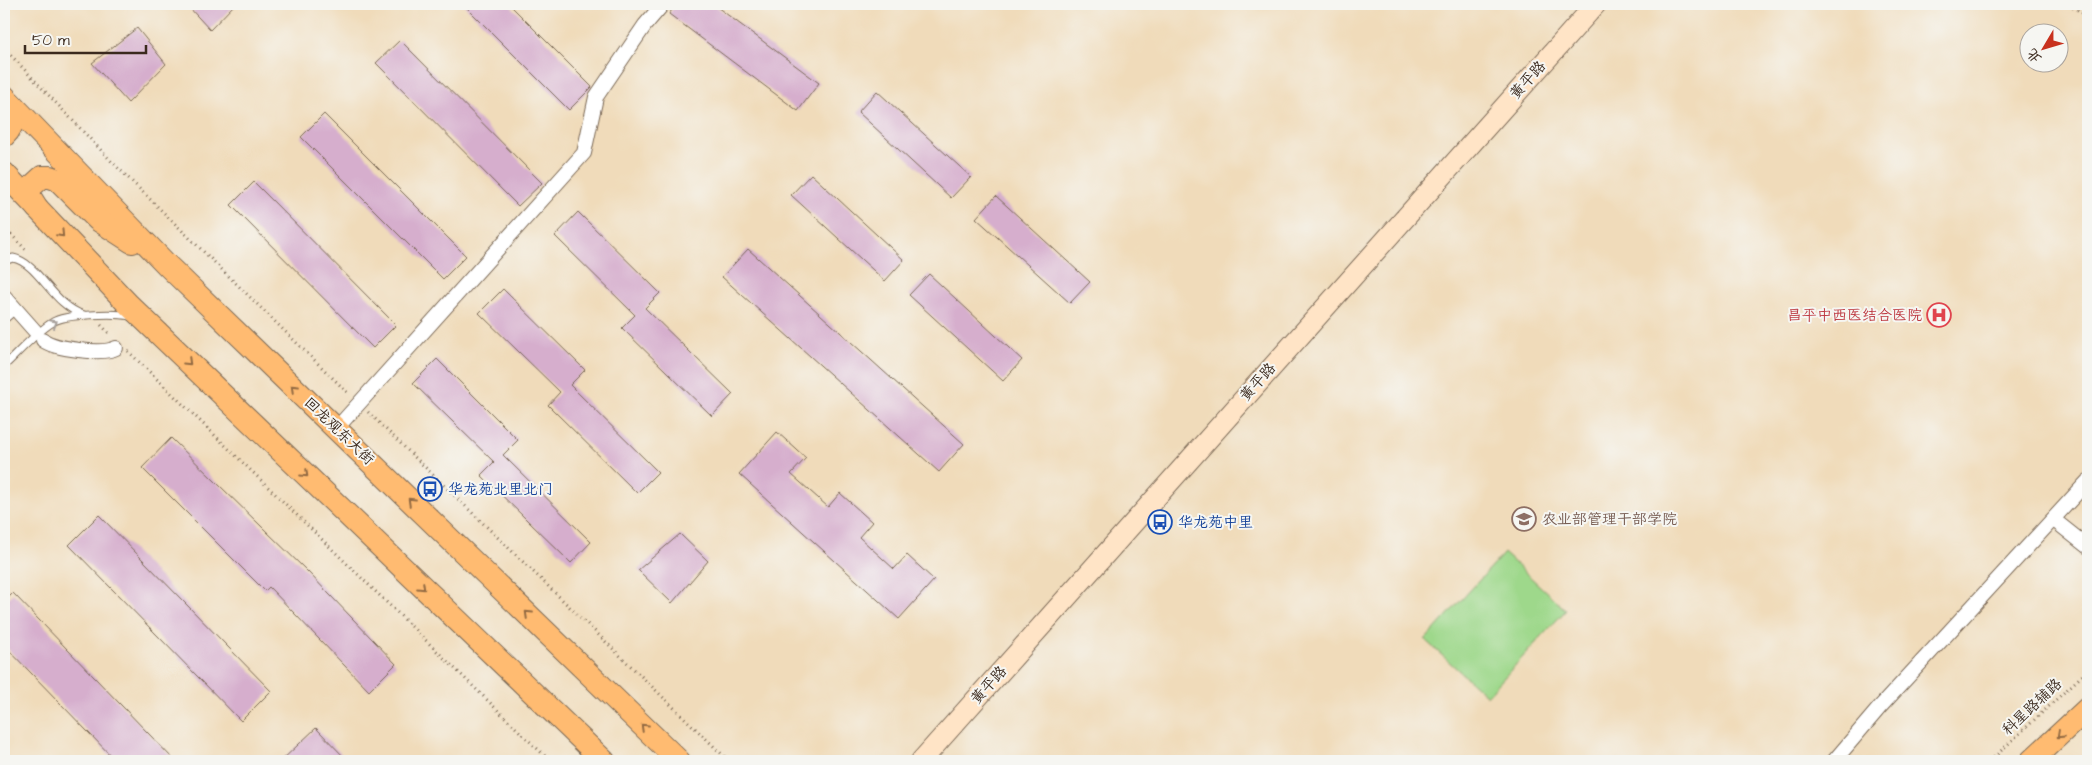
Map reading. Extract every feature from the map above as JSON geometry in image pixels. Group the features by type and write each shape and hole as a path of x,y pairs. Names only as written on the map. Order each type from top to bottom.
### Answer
{"main road":[{"name":"黄平路","path":"921,761 1591,5"},
{"name":"回龙观东大街","path":"4,96 168,266 679,761"},
{"path":"4,96 9,104 13,118 12,126 4,136"},
{"path":"4,173 129,305 604,761"},
{"path":"37,209 30,199 30,188 42,177 54,178 98,220 156,256 168,266"},
{"path":"2031,761 2088,708"}],"street":[{"path":"336,429 584,152 596,98 663,4"},
{"path":"7,306 49,345 107,351 119,346"},
{"path":"1834,761 1880,707 2088,481"},
{"path":"2054,520 2088,547"}],"lane":[{"path":"4,261 13,258 26,264 66,307 91,316"},
{"path":"4,366 54,322 64,318 116,314 133,317 165,339"}],"path":[{"path":"2069,4 2088,17"},
{"path":"4,228 30,254"},
{"path":"91,316 119,346 550,761"},
{"name":"科星路辅路","path":"1990,761 2088,670"}],"green space":[{"path":"1504,553 1566,610 1487,696 1425,640"}],"building":[{"path":"186,4 235,4 210,30"},
{"path":"463,4 509,4 592,87 569,110"},
{"path":"676,4 713,4 819,83 798,111 669,14"},
{"path":"137,28 166,64 128,103 92,63"},
{"path":"400,40 542,183 518,206 376,63"},
{"path":"877,91 971,177 951,198 858,112"},
{"path":"324,114 466,256 443,279 301,137"},
{"path":"811,174 904,260 885,281 791,195"},
{"path":"254,182 396,325 373,348 231,205"},
{"path":"996,196 1090,282 1070,303 976,218"},
{"path":"578,212 660,293 645,308 733,394 712,416 622,328 635,315 555,236"},
{"path":"748,249 964,444 939,472 722,277"},
{"path":"929,274 1022,360 1003,381 909,295"},
{"path":"503,289 585,370 570,385 658,472 637,493 548,405 560,392 479,313"},
{"path":"437,359 518,440 503,455 591,542 571,563 481,475 494,462 413,383"},
{"path":"777,432 806,458 791,474 828,507 840,493 872,522 859,537 894,569 907,555 934,580 899,619 739,474"},
{"path":"171,438 308,572 396,664 369,691 269,587 265,591 142,468"},
{"path":"99,515 271,691 241,721 69,545"},
{"path":"680,534 708,561 672,603 638,570"},
{"path":"13,593 175,761 116,761 4,645 4,602"},
{"path":"316,728 348,761 281,761"}],"place":[{"name":"昌平中西医结合医院","path":"1939,315"},
{"name":"华龙苑北里北门","path":"430,489"},
{"name":"农业部管理干部学院","path":"1524,519"},
{"name":"华龙苑中里","path":"1160,522"}]}
